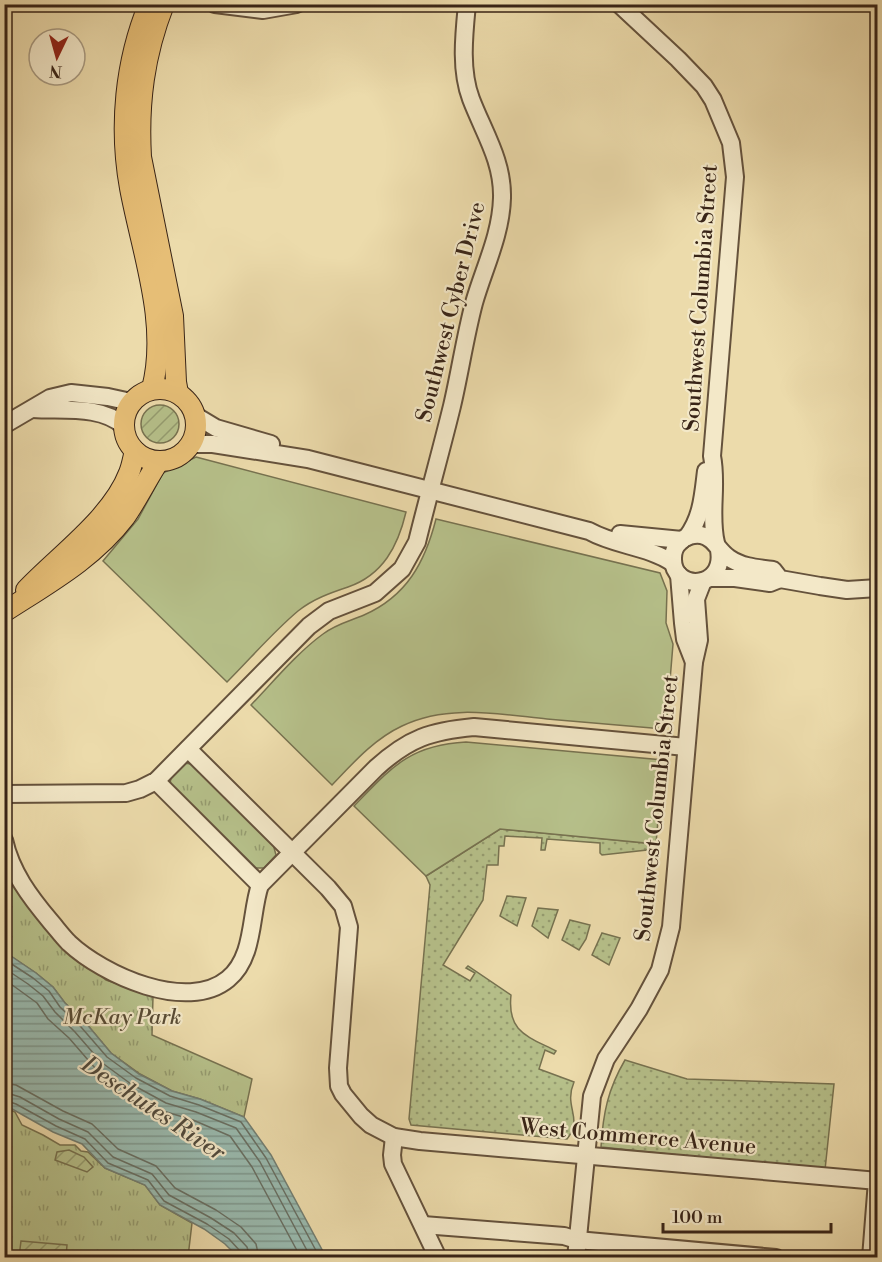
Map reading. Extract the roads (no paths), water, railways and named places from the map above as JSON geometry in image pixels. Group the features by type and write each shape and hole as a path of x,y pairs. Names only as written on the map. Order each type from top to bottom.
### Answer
{"main road":[{"path":"149,4 137,38 126,91 125,141 130,186 156,321 157,368 152,389"},
{"path":"164,4 147,58 142,85 140,135 141,157 173,316 178,393"},
{"path":"152,389 165,389 178,393 189,403 196,416 196,430 191,444 177,456 159,461 146,458 129,444 124,426 125,413 131,402 152,389"},
{"path":"5,612 98,519 125,483 135,451"},
{"path":"5,612 51,583 93,550 124,517 159,461"}],"street":[{"path":"215,4 263,10 297,4"},
{"name":"Southwest Cyber Drive","path":"156,781 309,626 329,611 375,593 396,576 417,542 452,404 475,300 497,236 502,200 502,182 498,163 470,97 465,69 467,4"},
{"name":"Southwest Columbia Street","path":"619,4 704,86 725,126 733,151 734,198 712,456 715,472 713,521 717,547"},
{"path":"4,425 50,398 71,393 131,402"},
{"path":"33,409 94,412 115,418 124,426"},
{"path":"196,416 207,424 265,442 308,459"},
{"path":"191,444 223,445 308,459 589,531 604,539 651,551 695,582 735,578 771,584 780,579 847,590 878,588"},
{"name":"Southwest Columbia Street","path":"684,538 693,528 700,513 706,471 712,456"},
{"path":"589,531 606,531 641,537 684,538 703,535 738,563 773,570 780,579"},
{"path":"676,569 676,547 684,538"},
{"path":"706,580 719,566 717,547"},
{"name":"Southwest Columbia Street","path":"676,569 686,639 694,662"},
{"name":"Southwest Columbia Street","path":"576,1257 589,1113 597,1077 614,1045 651,988 667,949 671,927 694,662 699,640 696,599 706,580"},
{"path":"4,840 16,875 32,899 69,944 105,968 144,984 167,991 190,993 212,989 229,978 240,965 260,885 394,752 417,739 445,730 474,728 686,747"},
{"path":"188,749 328,888 343,906 349,927 338,1068 339,1086 351,1106 361,1116 394,1137 393,1164 438,1257"},
{"path":"4,794 126,793 156,781 260,885"},
{"name":"West Commerce Avenue","path":"394,1137 877,1181"},
{"path":"871,1257 877,1181"},
{"path":"423,1225 776,1257"}],"water":[{"name":"Deschutes River","path":"5,952 53,987 111,1053 139,1074 172,1091 200,1099 244,1117 271,1155 326,1257 238,1257 204,1229 160,1205 145,1185 105,1168 82,1144 53,1132 5,1105"}],"park label":[{"name":"McKay Park","path":"122,1017"}]}
